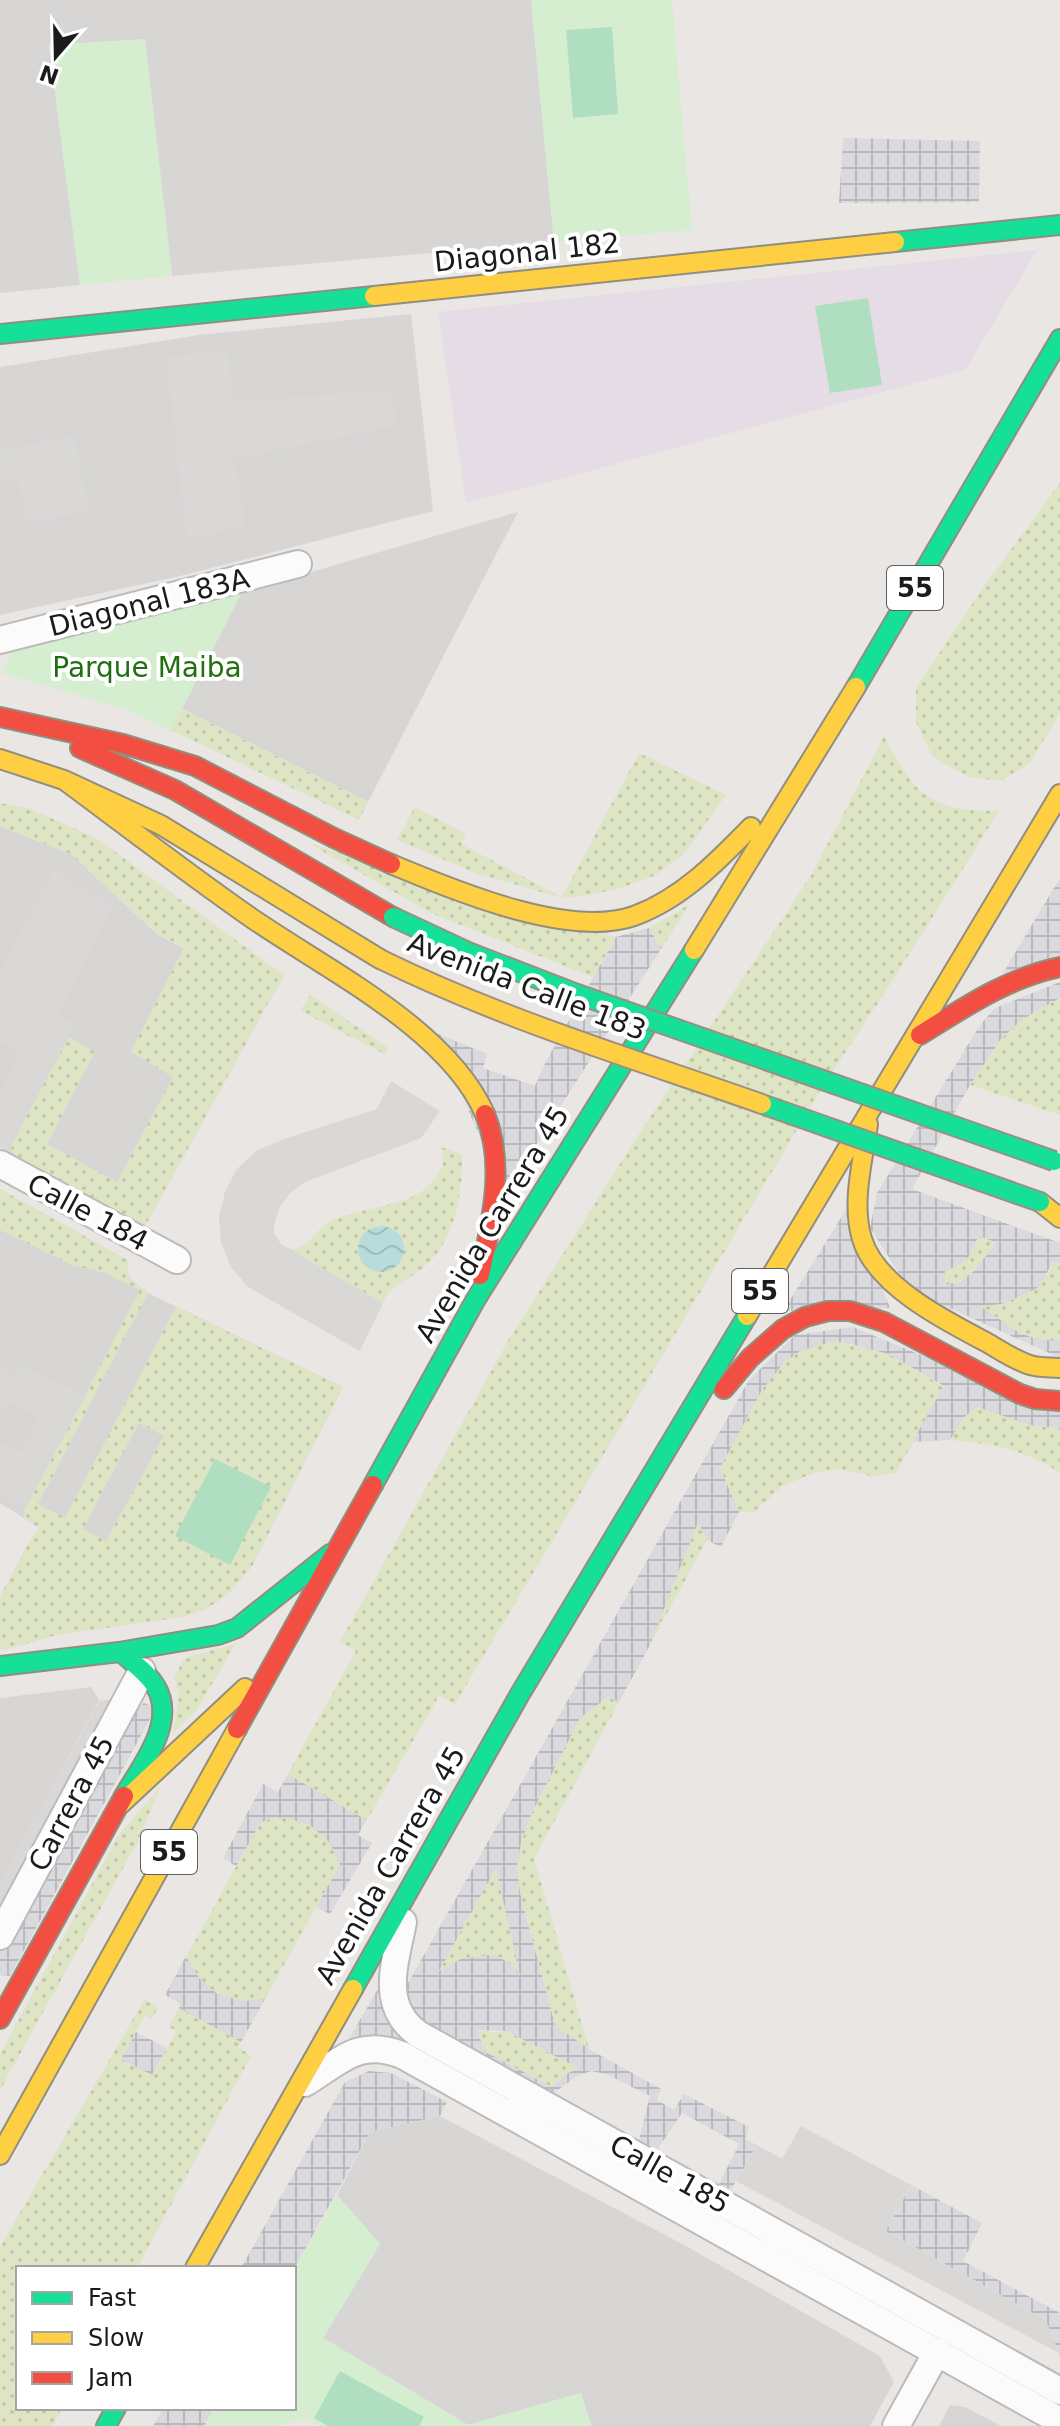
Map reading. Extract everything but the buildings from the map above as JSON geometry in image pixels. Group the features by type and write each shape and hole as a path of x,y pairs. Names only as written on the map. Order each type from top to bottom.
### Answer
{"main road":[{"name":"Diagonal 182","path":"0,334 1060,225"},
{"name":"Avenida Carrera 45","path":"0,2155 476,1299 810,765 1060,339"},
{"path":"0,718 183,762 216,776 308,826 427,878 553,919 584,922 610,922 634,915 664,903 688,887 711,868 810,765"},
{"name":"Avenida Calle 183","path":"0,718 93,753 175,790 393,917 468,952 577,994 1058,1162"},
{"name":"Avenida Calle 183","path":"0,759 64,780 124,806 190,841 380,959 433,985 1060,1210"},
{"path":"64,780 206,887 422,1035 446,1056 468,1083 491,1129 494,1156 490,1225 476,1299"},
{"name":"Avenida Carrera 45","path":"196,2266 410,1886 651,1472 1060,794"},
{"path":"911,1041 1026,974 1060,967"},
{"path":"870,1109 859,1225 865,1250 875,1266 894,1285 1020,1361 1048,1369 1060,1368"},
{"path":"1040,1202 1060,1218"},
{"path":"651,1472 769,1340 805,1317 828,1311 867,1315 1020,1394 1060,1401"},
{"path":"0,1666 206,1639 237,1628 337,1549"},
{"path":"0,2019 7,1994 121,1804 152,1747 163,1718 164,1705 159,1691 121,1652"},
{"path":"121,1804 276,1659"}],"street":[{"name":"Diagonal 183A","path":"0,640 298,564"},
{"name":"Calle 184","path":"0,1164 177,1260"},
{"name":"Carrera 45","path":"0,1936 142,1671"},
{"name":"Calle 185","path":"410,1886 393,1994 396,2009 409,2027 1060,2391"},
{"name":"Calle 185","path":"295,2089 356,2052 382,2047 392,2051 1060,2421"},
{"path":"896,2426 937,2352"}],"shaded area":[{"path":"0,0 531,0 554,242 172,276 145,40 49,45 80,285 0,293"},
{"path":"843,138 980,141 979,202 839,203"},
{"path":"1037,250 965,370 466,502 438,312"},
{"path":"411,314 433,511 180,576 0,615 0,367 199,335"},
{"path":"228,350 232,401 390,391 397,425 234,459 246,526 187,539 166,358"},
{"path":"74,436 89,511 27,523 17,477 0,480 0,451"},
{"path":"518,512 368,802 182,709 242,592"},
{"path":"0,826 71,854 157,934 272,996 144,1228 0,1147"},
{"path":"54,870 113,906 58,1014 75,1023 12,1144 11,1153 0,1147 0,1091 20,1052 0,1041 0,973"},
{"path":"1060,878 1060,956 1003,973"},
{"path":"649,928 661,949 504,1195 436,1033 487,1054 483,1068 535,1086 616,937"},
{"path":"1060,982 1060,998 1023,1019 1001,1039 970,1085 912,1189 1060,1243 1060,1263 1053,1261 1040,1286 1002,1304 980,1306 1020,1333 1036,1339 1060,1341 1060,1358 910,1290 870,1228 877,1193 980,1025 995,1008","holes":["979,1236 995,1242 974,1271 961,1281 945,1285 945,1271 968,1258"]},
{"path":"391,1081 440,1111 421,1138 305,1182 290,1193 279,1208 274,1226 274,1233 281,1244 383,1303 360,1351 248,1287 231,1267 221,1243 219,1217 225,1192 237,1169 256,1151 377,1109"},
{"path":"0,1189 127,1260 129,1277 148,1293 343,1387 252,1566 228,1594 206,1609 181,1617 56,1635 3,1650 0,1597 29,1542 40,1528 0,1503"},
{"path":"849,1205 890,1308 783,1311"},
{"path":"853,1327 1060,1412 1060,1428 1034,1426 977,1407 964,1417 950,1440 912,1442 944,1386 888,1354 854,1345 835,1341 800,1351 783,1364 762,1390 720,1468 739,1512 721,1547 707,1540 698,1522 650,1645 619,1702 608,1697 580,1718 531,1815 517,1866 520,1893 555,2025 589,2049 661,2089 657,2100 674,2110 684,2094 749,2127 745,2139 757,2145 731,2190 719,2184 739,2144 682,2113 657,2150 639,2140 650,2096 606,2074 591,2071 577,2076 551,2095 420,2027 405,1997 408,1983 749,1380 795,1335","holes":["496,1868 520,1976 513,1966 499,1957 488,1955 461,1959 439,1971","478,2030 506,2031 579,2068 566,2074 552,2087 484,2051"]},
{"path":"21,1366 86,1395 25,1509 0,1497 0,1443 21,1453 39,1418 6,1401 0,1413 0,1368 16,1376"},
{"path":"91,1687 99,1700 0,1886 0,1698"},
{"path":"115,1699 0,1915 0,1886 99,1701"},
{"path":"144,1703 156,1708 10,1976 0,1975 0,1951 138,1708"},
{"path":"288,1774 366,1820 358,1835 372,1843 330,1914 316,1907 340,1865 329,1842 310,1825 286,1818 261,1822 236,1866 223,1858 263,1784 278,1792"},
{"path":"186,1956 199,1978 216,1993 241,2001 265,1999 241,2042 179,2008 181,2004 165,1995"},
{"path":"379,1987 398,2031 408,2043 393,2039 346,2044"},
{"path":"136,2032 167,2048 152,2075 121,2059"},
{"path":"369,2071 391,2073 447,2102 440,2116 370,2132 296,2266 242,2266 345,2082"},
{"path":"440,2116 686,2246 880,2356 894,2382 870,2426 591,2426 581,2393 468,2425 323,2338 380,2244 337,2195 370,2132"},
{"path":"801,2126 911,2185 886,2231 1046,2320 1059,2353 736,2181 757,2145 782,2159"},
{"path":"911,2185 982,2223 963,2261 1060,2313 1060,2356 1046,2320 886,2231"},
{"path":"950,2405 965,2407 1001,2426 939,2426"},
{"path":"162,2410 213,2410 204,2426 153,2426"}],"green space":[{"path":"531,0 672,0 692,230 554,242"},
{"path":"612,27 618,114 573,118 566,30"},
{"path":"145,39 172,276 80,285 49,45"},
{"path":"868,298 882,385 830,393 815,306"},
{"path":"1060,483 1060,713 1029,764 1000,781 970,777 940,762 930,752 916,722 916,688 985,585"},
{"name":"Parque Maiba","path":"242,592 171,730 121,708 2,673 11,652"},
{"path":"182,709 368,802 359,820 171,730"},
{"path":"884,736 905,773 927,796 957,808 999,811 823,1086 455,1704 439,1696 238,2047 251,2056 138,2266 16,2266 16,2410 61,2410 53,2426 0,2426 0,2247 145,1999 158,2007 152,2019 145,2015 121,2059 153,2075 176,2031 169,2027 181,2004 165,1995 356,1651 340,1642 508,1341 637,1137 812,874"},
{"path":"639,753 726,795 683,855 656,875 618,889 562,898 476,873 397,840 415,807 466,834 461,844 562,897"},
{"path":"0,803 28,808 96,838 285,976 144,1228 11,1153 12,1144 69,1037 95,1052 47,1144 117,1182 173,1077 131,1052 184,948 157,933 71,854 0,826"},
{"path":"308,843 616,937 593,977 431,913"},
{"path":"690,904 661,949 649,928"},
{"path":"310,995 388,1048 385,1054 300,1011"},
{"path":"1060,998 1060,1115 970,1085 1001,1039 1023,1019"},
{"path":"439,1146 462,1155 461,1186 454,1218 441,1248 432,1260 394,1287 383,1303 286,1248 294,1249 306,1244 331,1221 392,1204 421,1192 441,1169 443,1154","holes":["374,1227 389,1228 364,1264 358,1250"]},
{"path":"0,1189 127,1260 129,1277 148,1293 38,1504 65,1518 176,1307 343,1387 252,1566 228,1594 206,1609 181,1617 56,1635 0,1649 0,1597 29,1542 40,1528 24,1518 25,1509 140,1290 105,1273 72,1265 0,1230","holes":["139,1423 164,1436 106,1541 83,1529"]},
{"path":"980,1236 995,1242 993,1247 973,1271 945,1286 944,1271 956,1266"},
{"path":"1053,1261 1060,1263 1060,1341 1049,1342 1027,1336 978,1305 1002,1304 1048,1274"},
{"path":"835,1341 888,1354 944,1387 896,1473 871,1476 839,1469 814,1473 782,1486 754,1512 739,1512 720,1468 753,1404 774,1373 799,1351"},
{"path":"977,1406 1034,1426 1060,1428 1060,1473 1008,1449 950,1440 964,1417"},
{"path":"215,1459 271,1487 230,1565 175,1536"},
{"path":"698,1521 707,1540 650,1645"},
{"path":"235,1644 197,1710 173,1733 179,1695 174,1677 185,1658"},
{"path":"608,1697 619,1702 534,1859 589,2049 555,2025 520,1892 517,1866 531,1815 580,1718"},
{"path":"161,1786 138,1841 0,2090 0,2054 119,1835"},
{"path":"496,1867 521,1979 461,1959 438,1973"},
{"path":"478,2030 506,2031 580,2068 558,2080 552,2087 484,2051"},
{"path":"337,2195 380,2244 323,2338 468,2425 581,2393 591,2426 320,2426 305,2418 275,2426 204,2426 213,2410 296,2410 296,2266"},
{"path":"340,2371 424,2417 419,2426 328,2426 314,2418"}],"water":[{"path":"381,1226 397,1233 404,1249 397,1265 381,1272 365,1265 358,1249 365,1233"}],"traffic: fast":[{"path":"895,242 1060,225"},
{"path":"0,334 374,296"},
{"path":"856,687 1060,339"},
{"path":"393,917 468,952 577,994 1054,1161"},
{"path":"373,1485 476,1299 694,950"},
{"path":"762,1104 1040,1202"},
{"path":"353,1989 520,1694 747,1316"},
{"path":"0,1666 119,1652 218,1635 237,1628 330,1554"},
{"path":"121,1652 153,1682 161,1701 162,1715 154,1744 124,1796"},
{"path":"106,2426 115,2410"}],"traffic: slow":[{"path":"374,296 895,242"},
{"path":"694,950 856,687"},
{"path":"0,759 64,780 161,825 380,959"},
{"path":"64,780 226,900 414,1028 443,1054 467,1083 485,1114"},
{"path":"747,1316 1060,794"},
{"path":"391,864 478,898 545,917 607,921 634,916 683,890 751,827"},
{"path":"380,959 473,1001 762,1104"},
{"path":"868,1124 859,1182 859,1225 870,1256 882,1272 933,1313 1013,1358 1033,1366 1060,1368"},
{"path":"1040,1202 1060,1218"},
{"path":"121,1804 245,1688"},
{"path":"0,2155 237,1729"},
{"path":"196,2266 353,1989"}],"traffic: jam":[{"path":"0,717 123,744 195,766 391,864"},
{"path":"80,748 175,790 393,917"},
{"path":"920,1035 1004,986 1060,967"},
{"path":"480,1275 492,1215 496,1174 495,1153 485,1114"},
{"path":"724,1389 750,1358 783,1329 805,1317 828,1311 850,1311 884,1322 1020,1394 1060,1401"},
{"path":"237,1729 373,1485"},
{"path":"0,2019 124,1796"}]}
